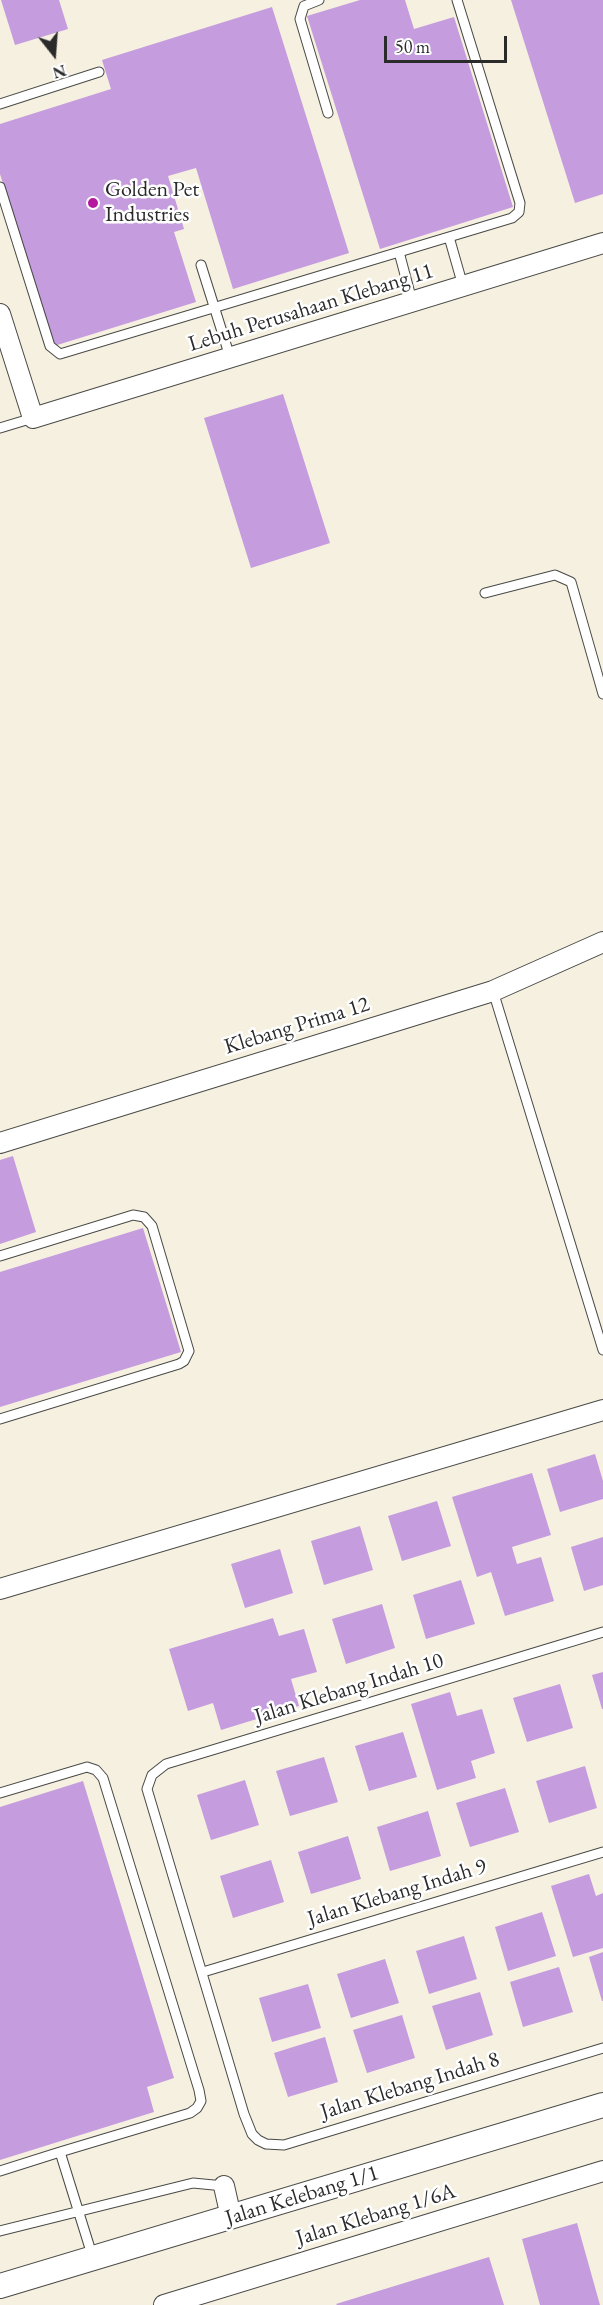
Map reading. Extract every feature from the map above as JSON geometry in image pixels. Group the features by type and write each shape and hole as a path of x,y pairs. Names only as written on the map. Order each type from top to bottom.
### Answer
{"street":[{"name":"Lebuh Perusahaan Klebang 11","path":"33,418 603,243"},
{"path":"0,314 33,418"},
{"name":"Klebang Prima 12","path":"0,1143 493,991 603,942"},
{"path":"0,1589 603,1410"},
{"name":"Jalan Kelebang 1/1","path":"0,2286 603,2105"},
{"name":"Jalan Klebang 1/6A","path":"164,2305 603,2171"},
{"path":"224,2186 231,2217"}],"lane":[{"path":"320,0 304,6 300,19 328,113"},
{"path":"0,187 50,345 56,353 65,354 512,218 521,207 456,0"},
{"path":"0,104 99,72"},
{"path":"449,237 463,286"},
{"path":"399,252 412,302"},
{"path":"201,265 231,357"},
{"path":"0,428 33,418"},
{"path":"485,593 555,575 571,582 603,694"},
{"path":"493,991 603,1350"},
{"path":"0,1256 133,1215 144,1217 152,1226 189,1351 184,1361 179,1364 0,1419"},
{"name":"Jalan Klebang Indah 10","path":"202,1972 148,1797 148,1782 157,1769 166,1764 603,1632"},
{"path":"0,1793 87,1767 96,1770 103,1778 200,2091 201,2101 190,2113 0,2171"},
{"name":"Jalan Klebang Indah 9","path":"202,1972 603,1852"},
{"name":"Jalan Klebang Indah 8","path":"202,1972 244,2114 252,2133 266,2144 284,2145 603,2048"},
{"path":"60,2152 93,2258"},
{"path":"0,2231 193,2183 224,2186"}],"building":[{"path":"1,0 59,0 68,29 15,45"},
{"path":"360,0 405,0 414,29 454,17 513,207 380,249 307,16"},
{"path":"511,0 603,0 603,194 575,203"},
{"name":"Golden Pet Industries","path":"272,7 349,253 233,289 196,168 168,176 184,229 174,232 196,302 54,346 0,174 0,124 111,89 102,60"},
{"path":"283,394 330,543 251,568 204,418"},
{"path":"13,1156 36,1232 0,1244 0,1160"},
{"path":"143,1228 181,1352 0,1407 0,1272"},
{"path":"595,1454 603,1481 603,1499 560,1512 547,1469"},
{"path":"532,1473 551,1535 512,1547 517,1564 541,1557 554,1601 505,1616 491,1572 477,1577 452,1497"},
{"path":"437,1501 451,1546 402,1561 388,1516"},
{"path":"360,1526 373,1570 324,1585 311,1541"},
{"path":"603,1537 603,1585 584,1591 571,1547"},
{"path":"280,1549 293,1593 245,1608 231,1564"},
{"path":"461,1580 475,1624 426,1639 413,1595"},
{"path":"382,1604 395,1648 346,1664 332,1619"},
{"path":"273,1618 279,1636 304,1629 317,1672 291,1679 299,1706 221,1730 213,1703 188,1711 169,1649"},
{"path":"603,1672 603,1709 602,1709 592,1675"},
{"path":"560,1684 573,1728 527,1742 513,1698"},
{"path":"450,1692 457,1716 482,1709 495,1753 471,1761 476,1778 437,1790 411,1704"},
{"path":"403,1732 417,1777 369,1791 355,1746"},
{"path":"324,1757 338,1802 290,1816 276,1771"},
{"path":"585,1766 597,1808 549,1823 536,1781"},
{"path":"245,1780 259,1825 211,1840 197,1795"},
{"path":"83,1781 174,2078 147,2087 154,2112 0,2160 0,1807"},
{"path":"505,1788 519,1832 470,1847 456,1803"},
{"path":"428,1811 441,1856 390,1871 377,1827"},
{"path":"348,1836 361,1879 311,1894 298,1852"},
{"path":"271,1860 284,1902 233,1918 220,1876"},
{"path":"589,1874 596,1896 603,1893 603,1948 573,1957 551,1886"},
{"path":"542,1912 556,1956 508,1971 495,1927"},
{"path":"464,1936 477,1979 429,1994 416,1951"},
{"path":"603,1952 603,2001 602,2001 589,1957"},
{"path":"385,1959 399,2003 351,2018 337,1974"},
{"path":"559,1967 573,2012 523,2027 510,1982"},
{"path":"308,1984 321,2028 272,2042 259,1998"},
{"path":"480,1992 493,2035 446,2050 432,2006"},
{"path":"402,2015 415,2058 367,2073 353,2030"},
{"path":"325,2037 338,2082 288,2097 274,2053"},
{"path":"577,2223 600,2305 540,2305 522,2239"},
{"path":"489,2257 504,2305 336,2304"}],"place":[{"name":"Golden Pet Industries","path":"93,203"}]}
